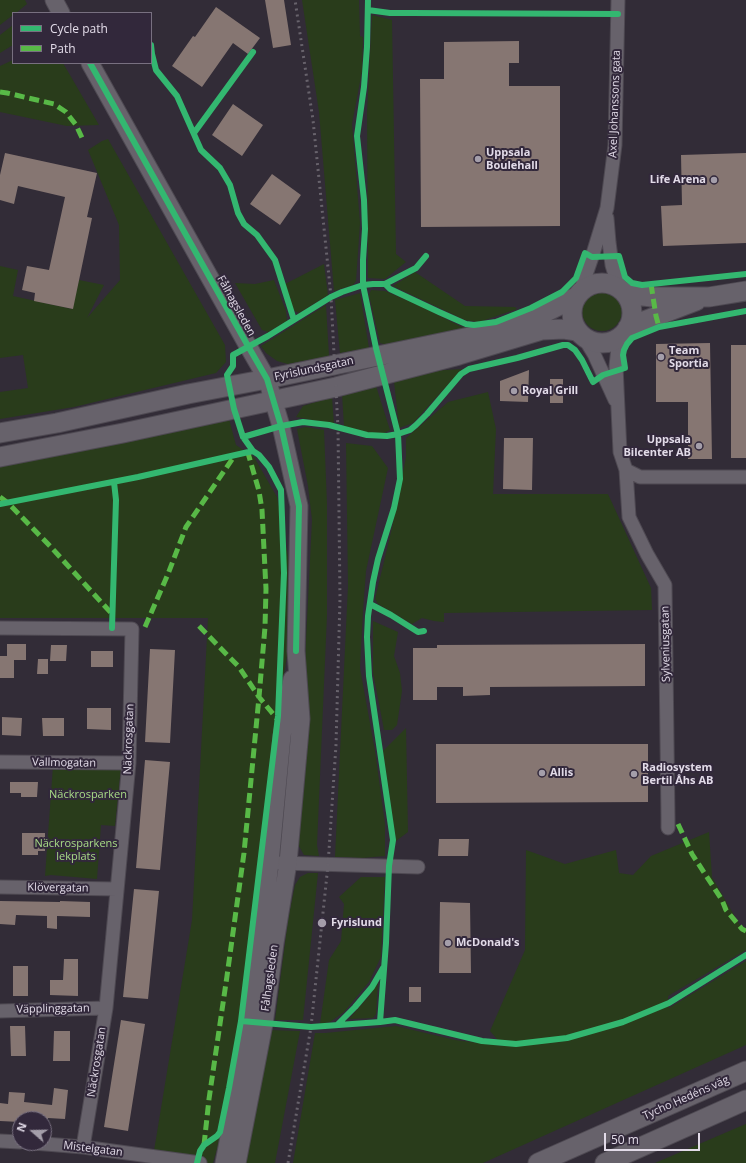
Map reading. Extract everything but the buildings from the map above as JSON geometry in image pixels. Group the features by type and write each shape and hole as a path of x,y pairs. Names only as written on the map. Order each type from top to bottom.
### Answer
{"main road":[{"path":"623,332 631,318 632,310 630,301 622,291 612,284 603,283 590,285 578,294 573,305 573,323 580,333 591,341 600,343 610,342 623,332 709,297"},
{"path":"622,291 652,298 709,297 746,291"},
{"name":"Fyrislundsgatan","path":"0,433 57,423 188,394 479,335 536,317 578,294"},
{"name":"Fyrislundsgatan","path":"0,457 123,433 336,387 459,355 542,330 564,329 580,333"},
{"name":"Tycho Hedéns väg","path":"538,1163 746,1071"},
{"path":"605,1163 746,1100"}],"street":[{"path":"54,0 60,12"},
{"name":"Axel Johanssons gata","path":"578,294 590,263 607,208 615,145 618,0"},
{"name":"Fålhagsleden","path":"91,64 267,379 281,426 299,506 296,651 301,719 288,863 264,1024 237,1163"},
{"name":"Axel Johanssons gata","path":"607,208 612,265 622,291"},
{"name":"Sylveniusgatan","path":"623,332 616,366 620,452 626,470 629,517 647,554 665,585 668,828"},
{"name":"Sylveniusgatan","path":"580,333 594,354 618,407"},
{"path":"626,470 640,477 746,477"},
{"name":"Näckrosgatan","path":"0,628 132,629 129,763 106,1008 83,1147"},
{"name":"Fålhagsleden","path":"224,1163 251,1022 270,863 282,736 296,651"},
{"name":"Vallmogatan","path":"0,762 129,763"},
{"path":"270,863 418,867"},
{"name":"Klövergatan","path":"0,887 117,889"},
{"name":"Väpplinggatan","path":"0,1010 106,1008"},
{"path":"0,1141 12,1142"},
{"name":"Mistelgatan","path":"52,1145 83,1147 200,1163"}],"green space":[{"path":"0,0 25,0 27,4 17,12 12,12 12,16 0,25"},
{"path":"302,0 359,0 360,36 363,37 362,71 352,124 360,223 356,281 353,285 334,291 319,112"},
{"path":"372,15 392,20 396,254 406,262 385,279 368,278 367,113"},
{"path":"12,26 12,46 0,53 0,35"},
{"path":"12,60 12,64 64,64 99,125 67,126 0,112 0,66"},
{"path":"108,139 225,345 226,362 216,373 74,407 0,419 0,392 28,388 23,355 0,358 0,266 18,270 13,296 72,309 79,280 104,285 87,318 120,280 119,225 88,150"},
{"path":"324,264 328,295 299,313 293,310 285,284"},
{"path":"415,272 465,306 515,307 517,309 479,322 465,320 393,286"},
{"path":"274,280 286,311 287,321 268,332 262,330 235,283 255,284"},
{"path":"371,290 385,291 418,305 462,327 480,329 392,346 380,343 369,295"},
{"path":"598,291 606,291 613,294 619,300 622,311 619,322 613,328 606,331 598,331 591,328 585,322 582,315 582,307 585,300 591,294"},
{"path":"360,293 369,348 340,353 335,300"},
{"path":"326,305 329,356 288,364 277,361 266,353 261,346"},
{"path":"462,369 413,423 399,428 394,381 430,371"},
{"path":"376,386 390,430 384,433 369,433 344,426 342,394"},
{"path":"488,392 496,429 493,494 608,494 651,588 652,610 444,613 444,622 422,618 412,624 378,604 375,599 392,528 406,457 406,438 448,402"},
{"path":"332,397 334,424 296,417 303,406"},
{"path":"229,419 236,445 254,457 277,497 291,572 288,650 274,735 262,862 243,1021 221,1135 213,1163 152,1163 192,920 208,618 0,618 0,465"},
{"path":"306,427 324,430 327,504 327,615 317,845 319,856 304,855 296,841 312,520 308,486 297,429"},
{"path":"346,443 372,446 388,468 366,571 360,668 375,751 385,824 385,856 362,858 335,857 348,586"},
{"path":"373,621 398,632 394,656 400,673 402,691 397,725 392,730 384,730 373,672"},
{"path":"406,728 408,832 396,841 383,751"},
{"name":"Näckrosparken","path":"53,766 121,767 115,826 101,825 97,879 51,875 45,876"},
{"path":"709,832 712,877 741,927 746,929 746,950 668,996 669,1008 746,961 746,1045 483,1163 293,1163 315,1033 396,1026 455,1040 503,1046 490,1031 525,950 526,850 565,864 616,850 619,873 633,875 651,856"},
{"path":"308,873 318,873 303,1020 275,1020 288,920 295,885 300,877"},
{"path":"361,877 385,877 381,957 369,982 344,1012 330,1022 320,1024 329,960 341,941 344,904 339,897"},
{"path":"378,982 376,1014 373,1018 349,1019 370,995"},
{"path":"268,1030 300,1031 275,1163 245,1163"},
{"path":"746,1124 746,1163 655,1163 741,1126"}],"railway":[{"path":"288,1163 311,1027 328,865 336,745 340,599 338,428 331,297 313,120 295,0"}],"marked path":[{"path":"0,92 54,104 66,112 76,125 84,142"},
{"path":"651,284 659,327"},
{"path":"204,1145 209,1099 244,853 265,627 266,589 262,510 259,491 248,453"},
{"path":"145,627 186,527 235,455"},
{"path":"0,497 8,503 50,546 112,614"},
{"path":"199,626 239,667 259,697 278,720"},
{"path":"678,824 692,854 722,900 726,910 742,929 746,931"}],"cycle path":[{"path":"243,437 281,426 303,422 329,425 367,435 387,436 398,434 376,348 363,285 365,229 364,200 357,136 364,87 368,0"},
{"path":"368,10 390,13 618,14"},
{"path":"194,133 253,52"},
{"path":"152,54 156,70 177,96 201,150 220,168 230,185 238,213 244,224 257,235 275,260 294,320"},
{"path":"91,64 267,379 281,426 299,506 296,651"},
{"path":"197,1163 200,1151 204,1145 217,1136 220,1132 229,1088 241,1021 278,716 284,573 281,490 269,467 259,455 253,451 243,437 234,409 227,375 233,366 233,355 268,336 331,297 363,285 385,284 390,289 439,312 466,324 474,325 496,322 531,308 562,292 576,278 585,253 592,257 619,256 625,277 632,283 642,285 746,274"},
{"path":"385,284 416,268 426,256"},
{"path":"380,1022 386,943 389,866 393,840 369,676 367,637 368,616 373,582 378,559 394,508 400,479 398,434 410,430 416,425 461,374 469,369 568,345 575,350 582,360 593,382 603,375 625,368 623,355 624,350 632,338 659,327 746,311"},
{"path":"0,504 138,477 253,451"},
{"path":"112,628 116,500 114,482"},
{"path":"370,604 418,632 424,631"},
{"path":"241,1021 311,1027 395,1020 482,1041 516,1044 567,1038 623,1022 669,1003 746,955"},
{"path":"337,1025 372,987 383,968"}],"place":[{"name":"Uppsala Boulehall","path":"478,159"},
{"name":"Life Arena","path":"714,180"},
{"name":"Team Sportia","path":"661,357"},
{"name":"Royal Grill","path":"514,391"},
{"name":"Uppsala Bilcenter AB","path":"699,446"},
{"name":"Allis","path":"542,773"},
{"name":"Radiosystem Bertil Åhs AB","path":"634,774"},
{"name":"Fyrislund","path":"322,923"},
{"name":"McDonald's","path":"448,943"}],"park label":[{"name":"Näckrosparkens lekplats","path":"76,850"}]}
